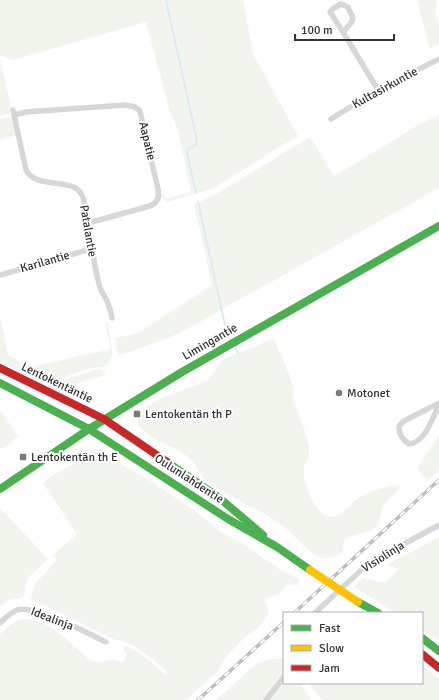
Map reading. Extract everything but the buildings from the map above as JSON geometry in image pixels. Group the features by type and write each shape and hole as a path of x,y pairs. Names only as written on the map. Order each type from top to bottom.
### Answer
{"main road":[{"name":"Limingantie","path":"0,489 104,419 182,372 248,333 439,226"},
{"name":"Lentokentäntie","path":"0,368 104,419"},
{"name":"Lentokentäntie","path":"0,383 89,429"},
{"name":"Oulunlahdentie","path":"104,419 217,496 277,547"},
{"name":"Oulunlahdentie","path":"89,429 228,519 277,547 371,612"},
{"name":"Oulunlahdentie","path":"358,602 376,612"},
{"path":"423,639 439,651"},
{"path":"423,655 439,668"}],"street":[{"path":"343,32 351,23 353,18 348,7 341,4 330,12 378,90"},
{"name":"Kultasirkuntie","path":"331,119 378,90 439,59"},
{"name":"Aapatie","path":"14,112 125,106 135,107 140,112 159,193 157,200 155,204 150,206 88,223"},
{"name":"Patalantie","path":"14,112 26,170 28,173 33,178 72,187 79,191 85,205 91,249 99,284 108,302 112,318"},
{"name":"Karilantie","path":"0,275 91,249"},
{"path":"439,404 423,436 419,440 415,443 409,444 402,440 399,433 399,426 404,421 439,404"},
{"name":"Visiolinja","path":"316,612 369,564 439,525"},
{"name":"Idealinja","path":"0,623 8,615 18,610 38,611 106,642"},
{"path":"266,700 283,678"}],"shaded area":[{"path":"0,0 243,0 253,54 298,136 212,189 168,202 162,198 162,195 164,194 165,199 191,192 178,131 170,112 146,22 13,60 0,55"},
{"path":"417,0 437,0 435,13 439,24 439,44 430,49"},
{"path":"0,59 12,111 9,114 0,116"},
{"path":"439,115 439,188 178,334 118,355 115,338 138,333 212,285 194,205 221,191 310,137 334,176 420,124"},
{"path":"9,117 12,119 16,135 0,140 0,119"},
{"path":"0,316 8,355 31,367 111,349 105,323 108,322 112,355 107,364 103,367 90,368 51,382 44,382 34,378 35,375 31,374 30,376 0,361"},
{"path":"274,338 292,382 294,402 307,436 309,452 304,468 304,478 310,496 319,510 324,515 329,517 335,516 340,514 358,498 367,493 390,486 401,487 383,507 379,523 373,530 349,537 345,540 342,552 331,557 322,558 317,556 275,520 212,485 204,479 195,464 188,457 152,437 141,429 138,424 138,419 142,412 149,405 168,395 200,384 212,375 221,361"},
{"path":"100,369 105,372 105,375 78,383 61,396 48,389 50,385"},
{"path":"0,410 18,436 6,447 0,449"},
{"path":"439,435 439,470 428,481 417,469"},
{"path":"90,449 101,450 107,453 112,460 154,483 194,510 220,531 246,546 279,569 299,579 298,585 289,584 285,586 281,592 264,602 268,607 268,613 264,621 256,630 248,634 223,660 217,672 186,700 0,700 0,634 14,623 24,619 33,620 51,627 91,661 100,663 111,660 121,662 124,661 127,655 123,648 127,646 144,656 165,674 167,673 167,671 149,657 128,643 115,640 31,600 35,584 57,560 53,555 77,534 43,483 54,474 73,464"},
{"path":"0,508 48,559 30,576 26,582 24,595 22,598 9,600 0,606"},
{"path":"439,537 439,641 423,631 423,612 393,612 354,587 363,578 385,583 399,569 386,565"},
{"path":"283,658 283,684 301,684 311,700 216,700 257,663"},
{"path":"423,665 439,679 439,700 323,700 310,684 423,684"}],"waterway":[{"path":"166,0 197,141 196,145 188,149 187,153 196,193"},
{"path":"198,202 226,330 232,342"},
{"path":"234,345 238,353"}],"railway":[{"path":"295,612 439,480"},
{"path":"198,700 283,623"}],"traffic: fast":[{"path":"0,489 89,429 182,372 439,226"},
{"path":"0,383 89,429 228,519 277,547 310,570"},
{"path":"167,462 217,496 263,535"},
{"path":"358,602 376,612"},
{"path":"423,639 439,651"}],"traffic: jam":[{"path":"0,368 104,419 167,462"},
{"path":"423,655 439,668"}],"traffic: slow":[{"path":"310,570 358,602"}],"place":[{"name":"Motonet","path":"339,393"},
{"name":"Lentokentän th P","path":"137,414"},
{"name":"Lentokentän th E","path":"23,457"}]}
